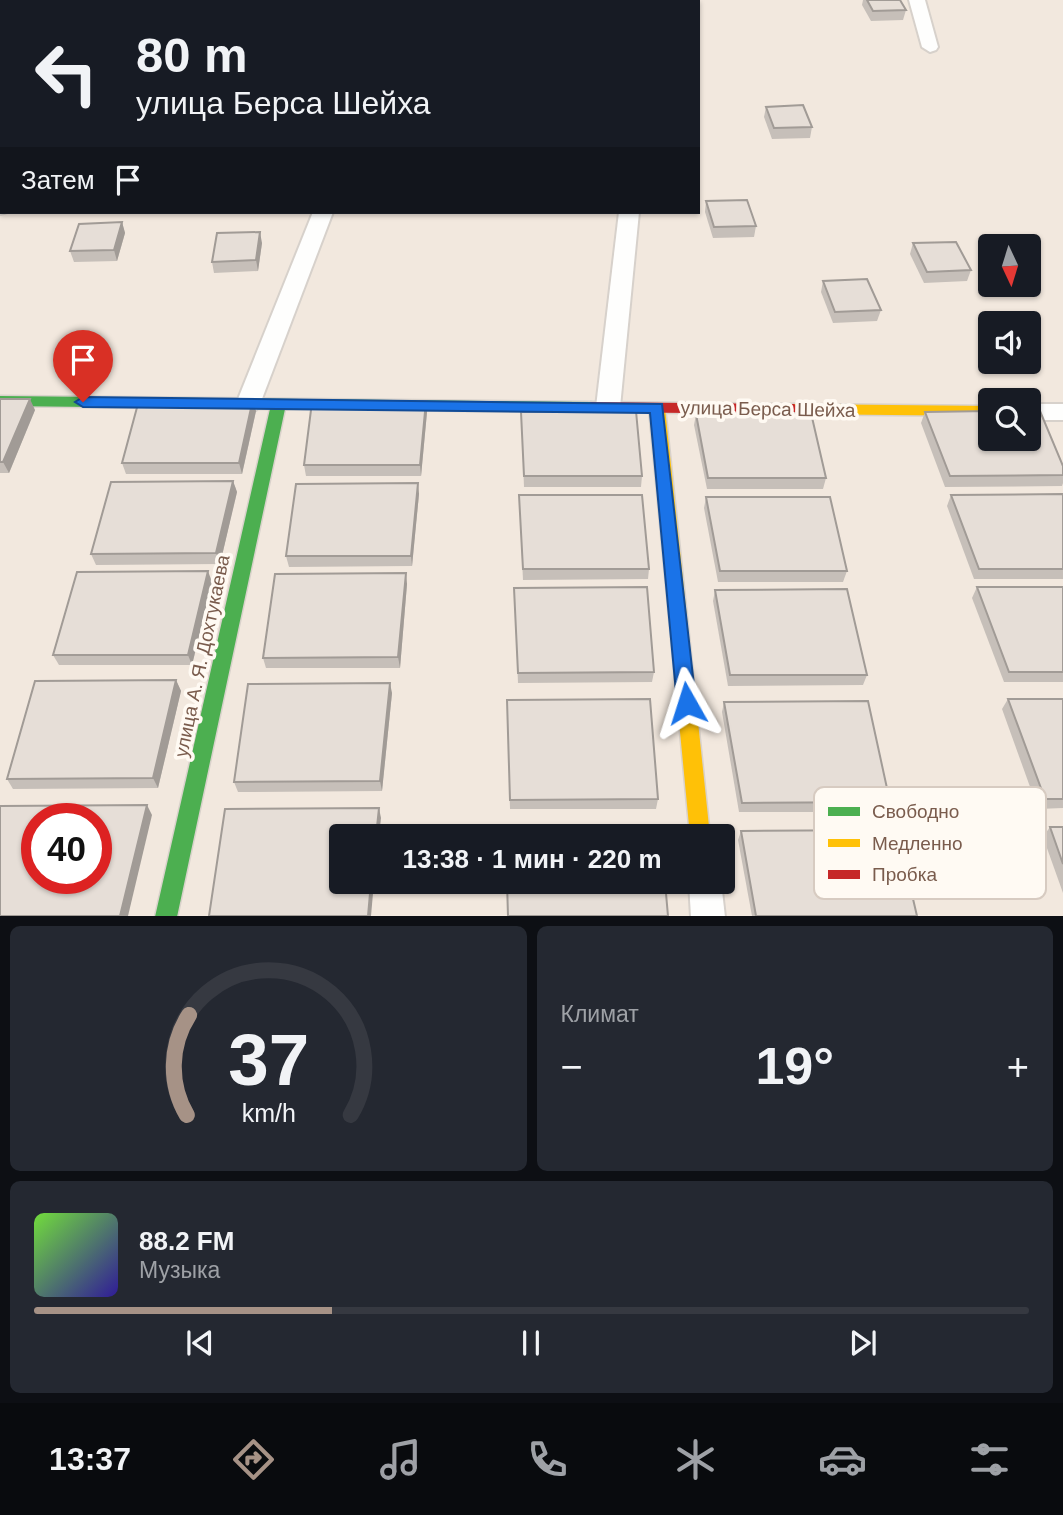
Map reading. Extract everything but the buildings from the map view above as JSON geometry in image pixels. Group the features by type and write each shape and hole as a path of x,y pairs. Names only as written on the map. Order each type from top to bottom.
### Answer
{"street":[{"path":"917,0 930,47"},
{"path":"248,404 322,214"},
{"path":"608,407 629,214"},
{"name":"улица Берса Шейха","path":"0,401 978,411"},
{"name":"улица А. Я. Дохтукаева","path":"166,916 279,404"},
{"path":"657,408 699,824"},
{"path":"1041,414 1061,417"},
{"path":"706,894 708,916"}],"shaded area":[{"path":"700,0 1063,0 1063,916 0,916 0,214 700,214"}],"traffic: fast":[{"path":"0,401 591,407"},
{"path":"166,916 279,404"}],"traffic: slow":[{"path":"657,408 699,824"},
{"path":"794,409 978,411"}],"traffic: jam":[{"path":"591,407 794,409"}],"route":[{"path":"83,402 657,408 687,703"}]}
